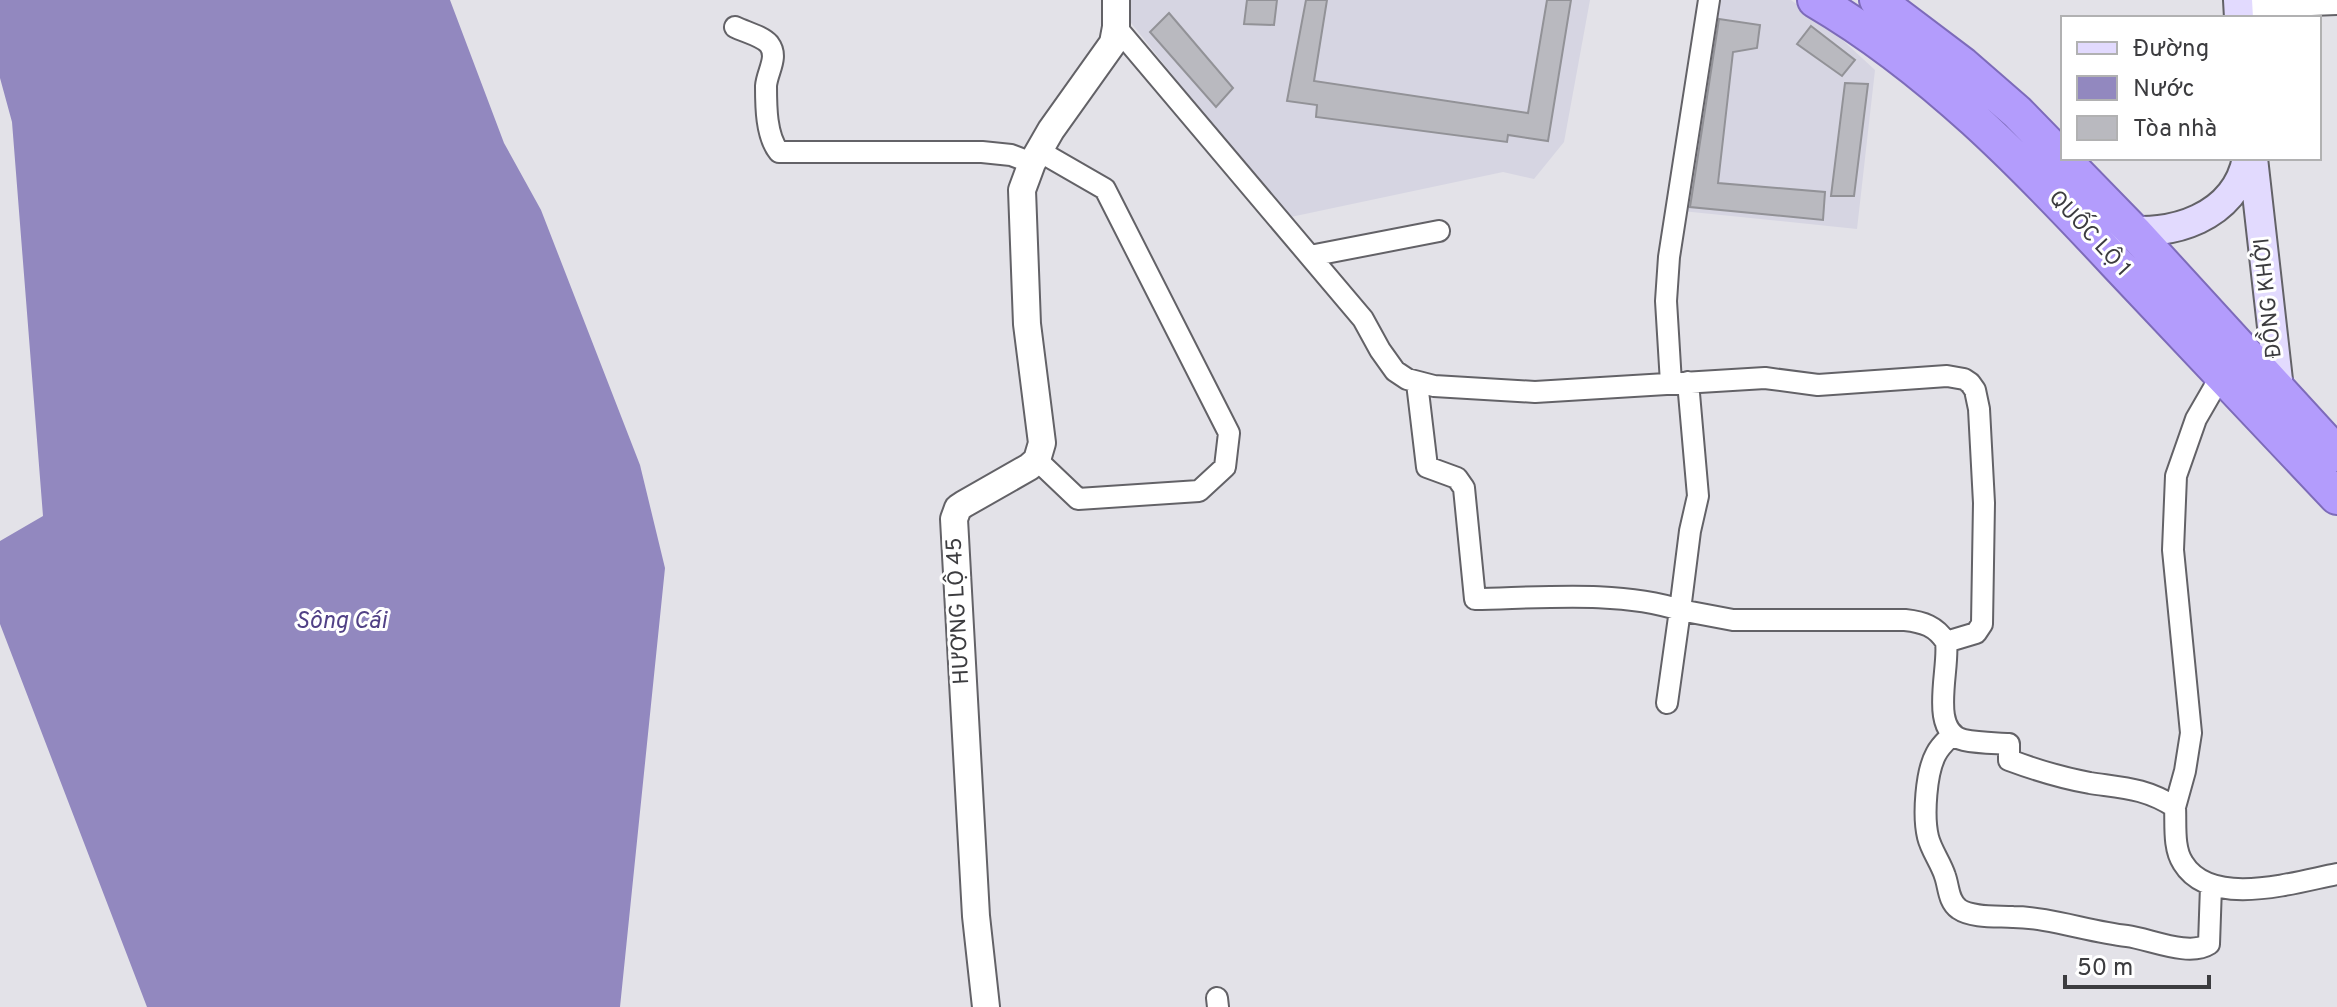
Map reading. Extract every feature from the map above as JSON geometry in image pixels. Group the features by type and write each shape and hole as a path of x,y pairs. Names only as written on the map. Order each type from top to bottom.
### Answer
{"highway":[{"name":"QUỐC LỘ 1","path":"1815,0 1888,48 1938,87 2009,152 2078,221 2337,497"},
{"name":"QUỐC LỘ 1","path":"1877,0 1963,65 2017,112 2061,157"},
{"name":"QUỐC LỘ 1","path":"2064,160 2134,232 2337,454"}],"main road":[{"path":"2078,221 2134,232 2159,232 2195,222 2226,198 2239,182 2246,160"},
{"name":"ĐỒNG KHỞI","path":"2253,160 2282,439"}],"street":[{"path":"735,27 767,42 771,48 773,58 766,86 768,117 771,136 779,152 982,152 1036,157 1105,189 1229,433 1225,467 1199,491 1078,499 1037,460 1042,443 1027,324 1022,190 1036,157 1060,116 1113,43 1116,0"},
{"path":"1667,703 1690,531 1698,496 1666,301 1669,257 1709,0"},
{"path":"2238,9 2337,4"},
{"path":"1116,27 1363,319 1389,365 1407,379 1417,383 1535,392 1765,378 1818,385 1947,376 1970,383 1975,390 1979,409 1984,503 1982,624 1976,633 1946,642"},
{"path":"1310,256 1439,231"},
{"path":"2222,374 2196,419 2176,476 2173,550 2191,733 2175,807 2177,850 2183,864 2200,881 2211,886 2279,886 2337,874"},
{"path":"1417,383 1427,467 1460,480 1464,488 1475,599 1551,597 1630,600 1733,620 1905,620 1931,626 1946,642 1943,711 1946,728 1952,735 1963,740 2009,744 2009,760 2062,777 2155,794 2175,807"},
{"name":"HƯƠNG LỘ 45","path":"986,1007 976,916 954,519 958,508 1037,460"},
{"path":"1952,735 1939,748 1931,765 1926,801 1928,839 1946,879 1949,897 1959,909 2148,939 2178,948 2201,949 2209,944 2211,935 2211,886"}],"shaded area":[{"path":"1129,0 1590,0 1564,142 1534,179 1503,172 1286,218 1128,19"},
{"path":"1716,0 1791,0 1836,34 1875,70 1857,229 1682,211"}],"water":[{"name":"Sông Cái","path":"0,0 450,0 504,143 541,210 640,465 665,568 620,1007 147,1007 0,624 0,541 43,516 12,122 0,78"}],"building":[{"path":"1247,0 1277,0 1274,25 1244,24"},
{"path":"1306,0 1327,0 1314,81 1528,113 1547,0 1571,0 1548,141 1508,135 1507,142 1316,117 1317,105 1287,101"},
{"path":"1169,13 1233,88 1216,107 1150,32"},
{"path":"1719,19 1760,25 1757,48 1733,52 1718,183 1825,192 1823,220 1690,207"},
{"path":"1811,26 1855,60 1842,76 1797,44"},
{"path":"1845,83 1868,84 1854,196 1831,196"}]}
